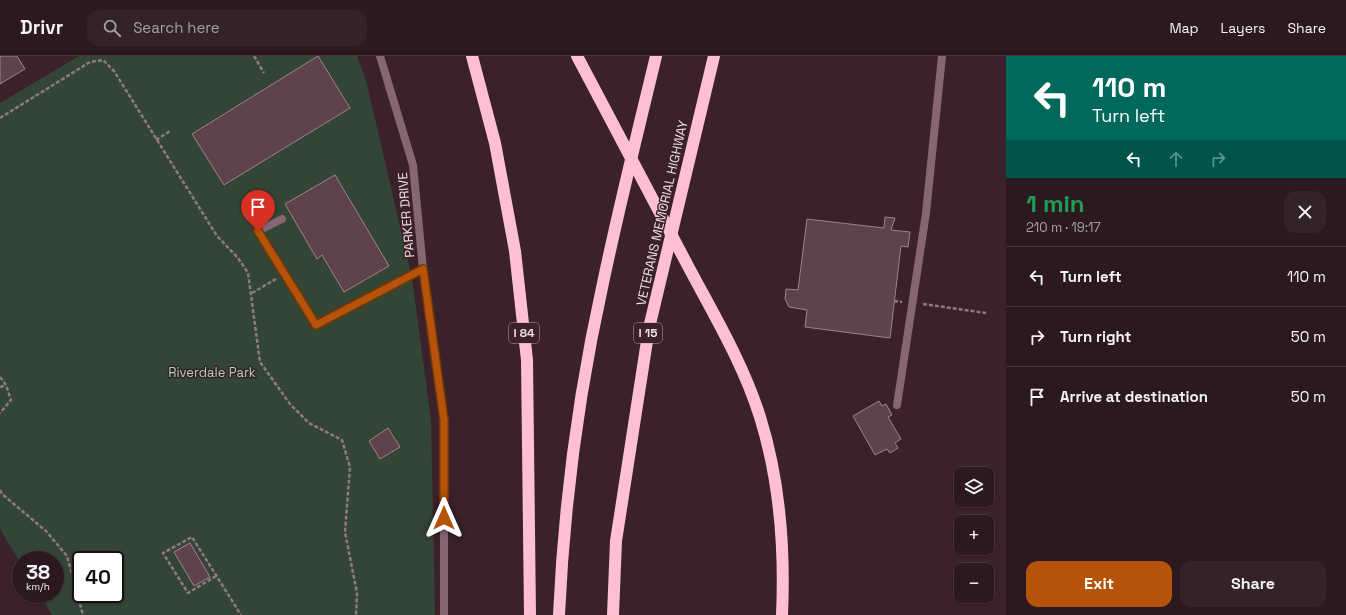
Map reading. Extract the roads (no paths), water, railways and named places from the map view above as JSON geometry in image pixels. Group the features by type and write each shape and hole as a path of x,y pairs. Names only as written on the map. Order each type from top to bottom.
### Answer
{"highway":[{"name":"I 84","path":"472,56 497,150 515,251 526,352 530,507 530,615"},
{"path":"577,56 714,315 750,390 762,423 774,472 783,558 782,615"},
{"path":"559,615 572,469 586,371 602,283 656,56"},
{"name":"VETERANS MEMORIAL HIGHWAY","path":"612,615 616,541 649,328 714,56"}],"street":[{"name":"PARKER DRIVE","path":"380,56 413,165 423,269 444,420 444,615"},
{"path":"897,405 926,213 942,56"},
{"path":"282,219 258,231 316,325 423,269"}],"park label":[{"name":"Riverdale Park","path":"212,372"}]}
